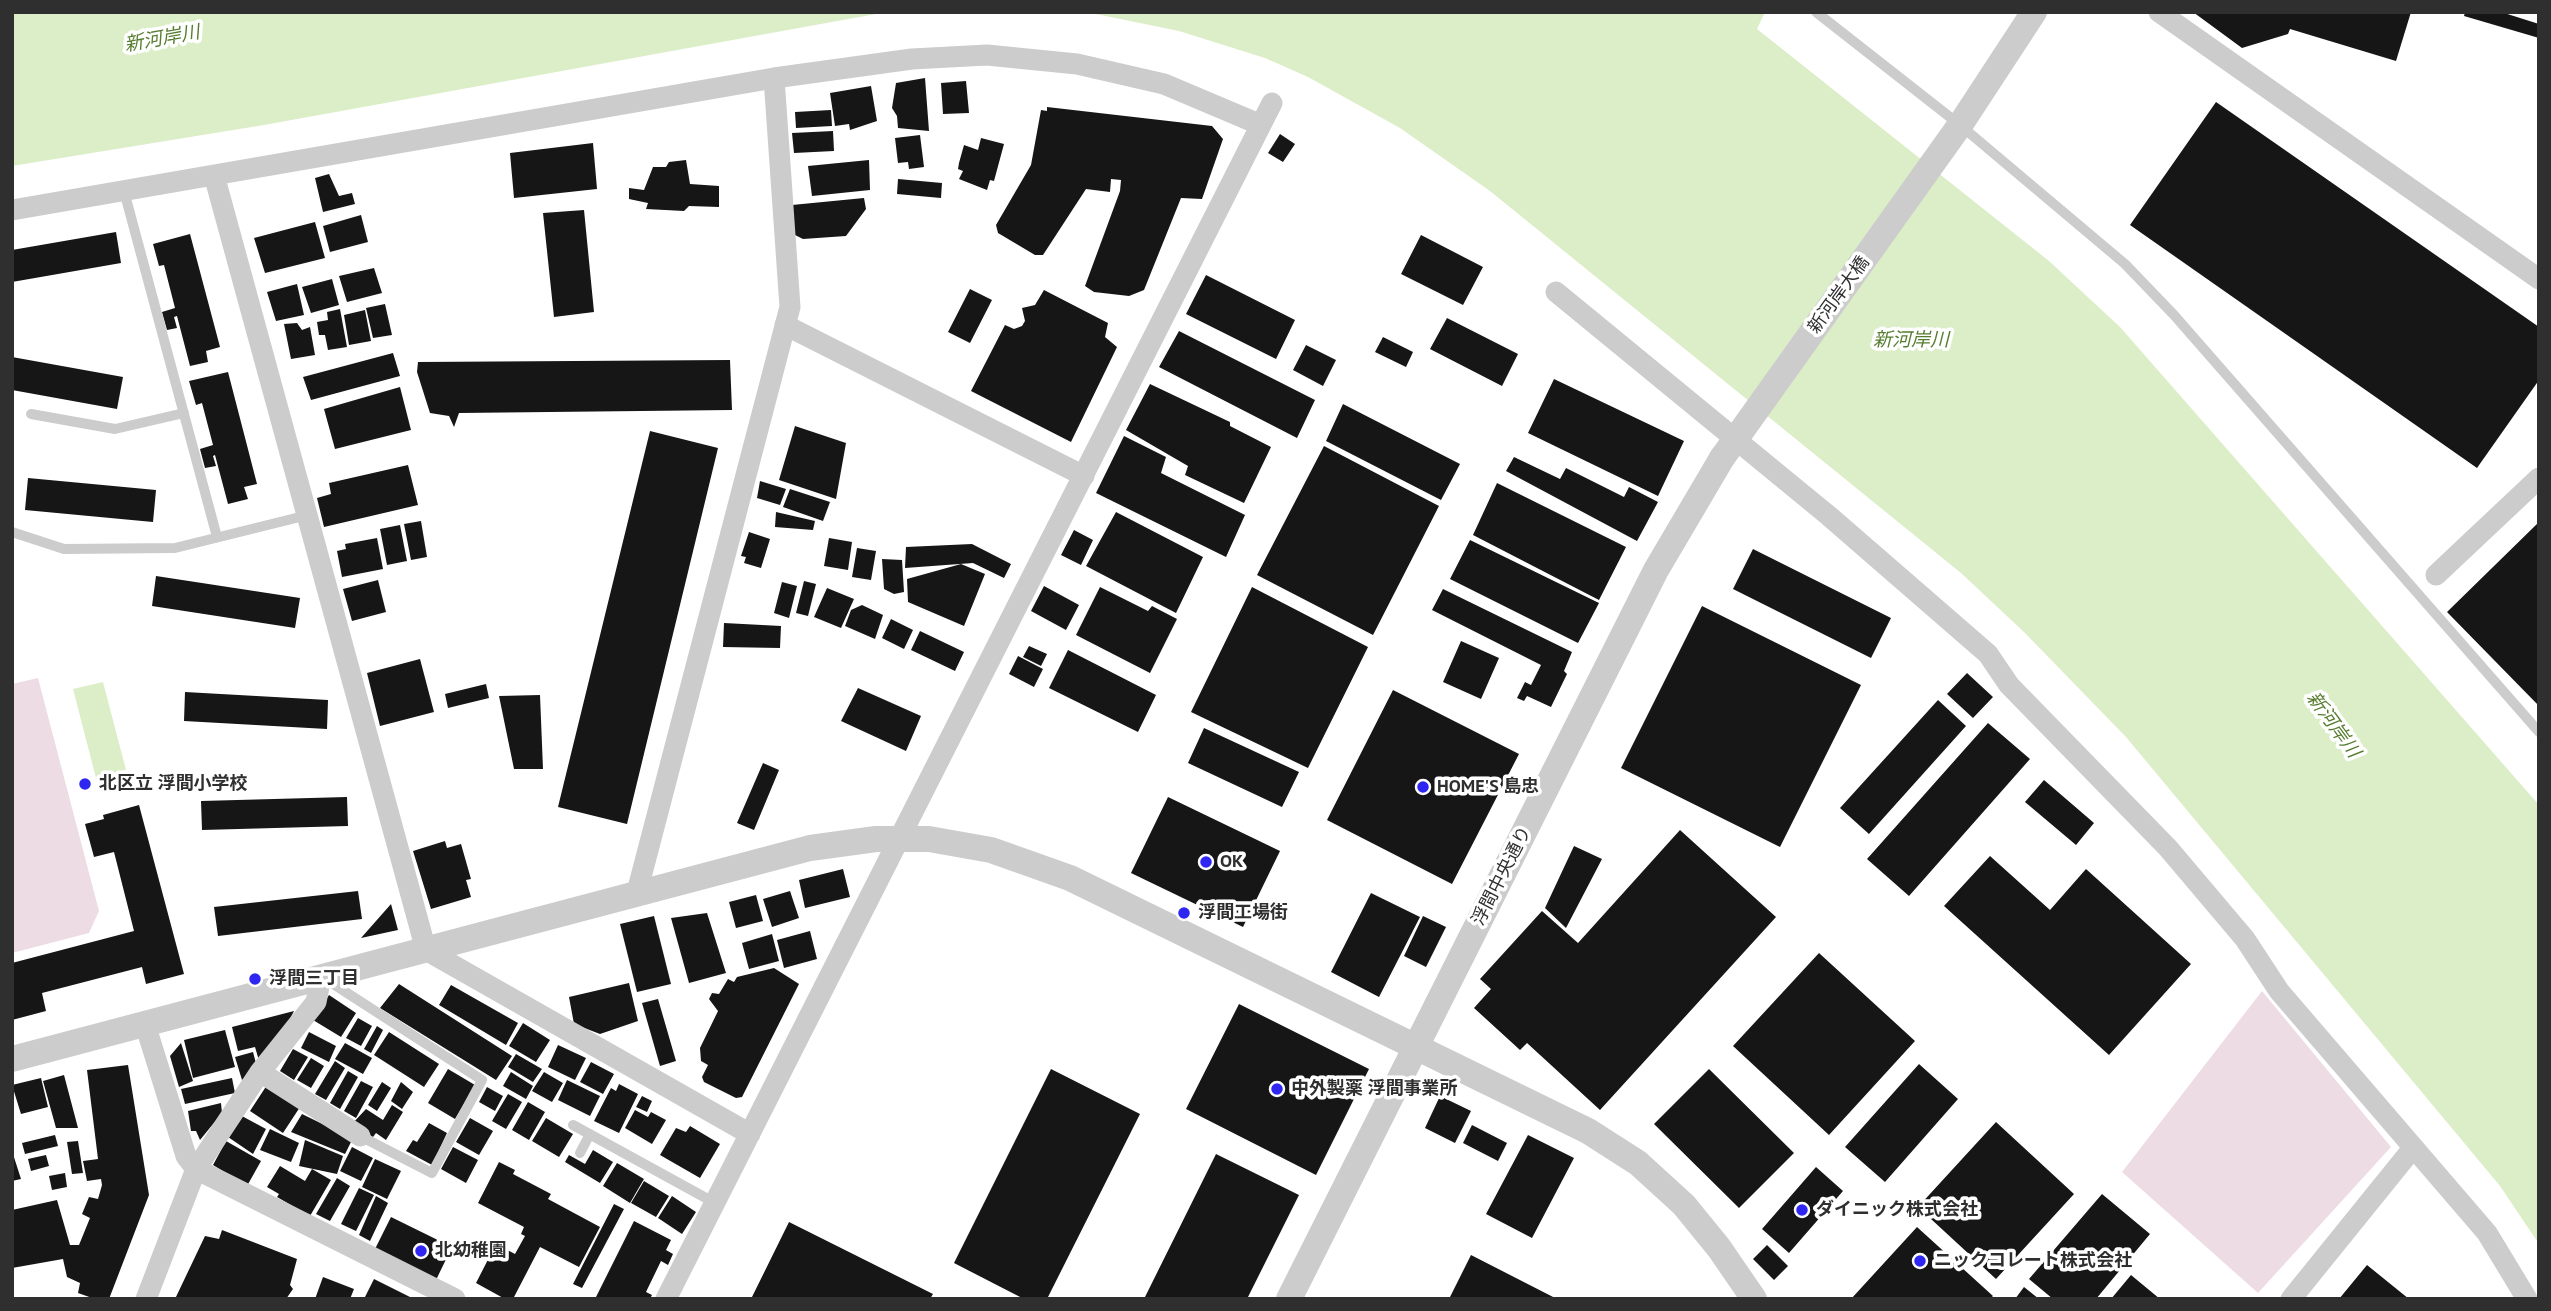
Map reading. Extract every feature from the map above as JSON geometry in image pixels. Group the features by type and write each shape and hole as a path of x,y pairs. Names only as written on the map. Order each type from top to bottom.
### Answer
{"street":[{"name":"新河岸大橋","path":"1722,457 1958,129 2034,12"},
{"path":"2160,12 2539,279"},
{"path":"12,210 774,78 912,59 987,55 1077,64 1164,84 1261,125"},
{"path":"636,896 790,307 774,78"},
{"path":"666,1299 1272,103"},
{"path":"214,175 426,950 750,1134"},
{"path":"1556,292 1829,516 1988,654 2009,685 2168,848 2245,939 2279,990 2487,1233 2527,1299"},
{"path":"785,325 1084,476"},
{"name":"浮間中央通り","path":"1289,1299 1656,570 1722,457"},
{"path":"2436,575 2539,478"},
{"path":"12,1059 810,848 901,839 964,844 1045,866 1588,1131 1638,1163 1684,1205 1719,1248 1754,1299"},
{"path":"146,1299 196,1169 260,1072 316,1002 321,976"},
{"path":"145,1024 186,1157 196,1169 455,1299"},
{"path":"260,1072 360,1136"},
{"path":"2291,1299 2413,1148"}],"lane":[{"path":"1816,12 2125,264 2174,315 2539,732"},
{"path":"124,191 217,537"},
{"path":"31,414 115,429 184,413"},
{"path":"12,532 64,549 175,548 308,515"},
{"path":"321,976 482,1080 432,1173 360,1136"},
{"path":"573,1125 715,1203"},
{"path":"580,1153 590,1134"}],"shaded area":[{"path":"38,678 99,911 89,933 12,953 12,684"},
{"path":"2262,991 2391,1147 2258,1293 2122,1172"}],"water":[{"name":"新河岸川","path":"12,12 887,12 264,125 12,166"},
{"name":"新河岸川","path":"1086,12 1765,12 1757,29 2049,261 2120,327 2539,805 2539,1244 2500,1186 2126,737 2024,632 1961,573 1490,191 1400,128 1308,77 1265,58 1179,31"},
{"path":"103,682 126,770 96,778 73,689"}],"building":[{"path":"2193,12 2411,12 2396,61 2290,29 2288,34 2242,48"},
{"path":"2465,12 2501,12 2539,24 2539,38 2464,16"},
{"path":"925,78 929,131 898,128 897,116 892,108 896,83"},
{"path":"966,81 969,113 943,114 941,83"},
{"path":"871,86 877,121 850,130 849,124 835,126 830,93"},
{"path":"2216,102 2539,327 2539,380 2477,468 2130,225"},
{"path":"1047,107 1212,126 1223,139 1202,199 1181,198 1144,290 1129,296 1094,292 1085,286 1120,191 1121,180 1111,179 1110,192 1086,189 1043,255 1035,255 998,233 996,225 1031,165 1041,110 1047,111"},
{"path":"831,110 832,126 796,128 795,112"},
{"path":"833,131 834,151 794,153 792,133"},
{"path":"1280,134 1295,144 1283,162 1268,153"},
{"path":"920,135 924,167 909,169 908,162 898,163 895,138"},
{"path":"981,138 1004,144 994,181 990,180 987,190 959,179 963,171 958,169 964,145 978,150"},
{"path":"593,143 597,189 514,198 510,153"},
{"path":"686,160 690,184 719,186 719,207 689,206 684,211 646,209 648,203 629,199 629,188 644,190 653,167 666,167 669,162"},
{"path":"869,160 870,190 812,196 808,166"},
{"path":"329,174 339,196 352,193 355,204 323,212 315,178"},
{"path":"898,179 942,183 941,198 897,194"},
{"path":"864,198 866,209 846,236 803,239 793,234 792,205"},
{"path":"584,210 594,312 554,317 543,213"},
{"path":"361,215 368,242 330,252 323,226"},
{"path":"315,222 325,258 265,273 254,238"},
{"path":"116,232 121,263 12,282 12,250"},
{"path":"190,234 220,347 206,351 208,362 190,366 177,316 174,317 177,328 167,330 162,312 175,308 164,265 159,266 153,244"},
{"path":"1421,235 1483,267 1463,305 1401,274"},
{"path":"374,268 382,293 347,302 339,276"},
{"path":"1206,275 1295,320 1276,359 1186,314"},
{"path":"332,279 339,305 311,313 302,287"},
{"path":"297,284 304,315 276,321 267,292"},
{"path":"970,289 992,300 970,343 948,332"},
{"path":"1044,290 1108,323 1105,337 1117,347 1071,442 971,391 1005,325 1014,329 1022,326 1025,321 1022,308 1035,305"},
{"path":"385,304 392,335 373,338 366,308"},
{"path":"340,309 347,347 328,350 325,335 319,335 317,322 328,320 327,312"},
{"path":"365,310 371,341 349,345 344,315"},
{"path":"1447,318 1518,354 1502,386 1430,349"},
{"path":"297,323 302,330 310,327 315,355 291,359 284,324"},
{"path":"1179,331 1315,400 1297,438 1159,367"},
{"path":"1383,337 1413,352 1406,367 1375,352"},
{"path":"1306,345 1336,360 1323,386 1293,370"},
{"path":"393,353 400,376 311,400 303,377"},
{"path":"12,357 123,377 117,409 12,390"},
{"path":"730,360 732,410 459,413 454,427 449,416 430,413 417,372 418,362"},
{"path":"228,372 257,484 244,487 248,499 228,504 215,455 216,466 205,468 200,449 213,445 202,403 196,405 189,381"},
{"path":"1554,379 1684,441 1658,496 1528,433"},
{"path":"1150,384 1230,422 1230,426 1271,447 1244,503 1185,475 1188,466 1126,430"},
{"path":"400,387 411,430 335,449 324,409"},
{"path":"1343,404 1460,464 1441,500 1326,441"},
{"path":"795,426 846,443 836,499 779,480"},
{"path":"650,431 718,448 627,824 558,807"},
{"path":"1124,436 1166,457 1161,473 1245,515 1226,557 1096,493"},
{"path":"1324,446 1439,506 1373,635 1257,575"},
{"path":"1514,457 1560,479 1566,468 1624,497 1629,487 1658,502 1637,541 1506,471"},
{"path":"408,465 418,505 324,527 317,498 331,494 329,483"},
{"path":"28,478 156,490 153,522 25,510"},
{"path":"760,481 786,489 780,505 757,498"},
{"path":"1497,483 1626,547 1599,600 1473,535"},
{"path":"790,489 830,502 823,521 783,507"},
{"path":"776,512 815,521 813,530 775,527"},
{"path":"1116,512 1203,557 1176,613 1086,566"},
{"path":"421,521 427,557 411,560 404,524"},
{"path":"2539,522 2539,706 2447,612"},
{"path":"400,525 407,561 387,565 380,529"},
{"path":"1074,530 1093,540 1081,565 1061,555"},
{"path":"749,532 770,539 761,568 744,563 746,557 741,556"},
{"path":"377,538 383,569 342,577 337,551 346,549 345,544"},
{"path":"829,538 852,542 848,570 824,566"},
{"path":"1470,540 1599,603 1578,643 1450,579"},
{"path":"972,544 1011,564 1004,578 973,563 905,568 906,547"},
{"path":"857,548 876,551 871,580 852,577"},
{"path":"1753,549 1891,618 1871,658 1733,589"},
{"path":"882,559 902,560 904,592 894,594 884,589"},
{"path":"961,564 985,574 964,626 908,602 907,579"},
{"path":"156,576 300,598 295,628 152,606"},
{"path":"378,580 386,612 352,621 343,589"},
{"path":"804,581 816,584 808,616 796,613"},
{"path":"782,582 797,586 789,618 774,613"},
{"path":"1044,586 1079,605 1066,630 1031,611"},
{"path":"1100,587 1148,611 1152,606 1177,619 1150,673 1076,635"},
{"path":"1252,587 1368,647 1308,768 1191,712"},
{"path":"827,588 854,599 841,628 814,617"},
{"path":"1443,589 1572,652 1564,671 1567,674 1551,707 1527,696 1524,701 1517,698 1525,682 1531,685 1541,665 1432,610"},
{"path":"862,605 883,615 875,639 845,626 851,610"},
{"path":"1702,606 1861,685 1780,847 1621,768"},
{"path":"891,619 913,630 904,649 882,638"},
{"path":"724,623 781,626 780,648 723,647"},
{"path":"920,631 964,652 955,671 911,650"},
{"path":"1461,641 1499,658 1481,699 1443,682"},
{"path":"1029,646 1047,654 1041,666 1023,657"},
{"path":"1068,650 1156,695 1138,732 1049,688"},
{"path":"1018,656 1043,669 1034,687 1009,674"},
{"path":"420,659 434,712 380,726 367,673"},
{"path":"1967,673 1993,697 1973,718 1947,694"},
{"path":"486,684 489,698 448,708 445,694"},
{"path":"858,688 921,716 906,751 841,721"},
{"name":"HOME'S 島忠","path":"1393,690 1519,754 1452,884 1327,820"},
{"path":"185,692 328,700 327,729 184,721"},
{"path":"540,695 543,769 514,769 499,696"},
{"path":"1938,700 1966,726 1869,834 1840,808"},
{"path":"1988,723 2030,759 1909,896 1867,859"},
{"path":"1204,728 1299,772 1282,807 1188,763"},
{"path":"763,763 779,770 754,830 737,823"},
{"path":"2044,780 2094,823 2076,845 2025,802"},
{"path":"347,797 348,826 202,830 201,801"},
{"name":"OK","path":"1168,797 1280,851 1243,927 1131,873"},
{"path":"139,805 184,974 146,984 142,967 42,993 46,1011 12,1020 12,963 134,931 114,852 94,857 85,824 104,819 103,815"},
{"path":"1680,830 1776,917 1600,1110 1527,1043 1520,1050 1474,1008 1491,989 1480,979 1542,911 1578,943"},
{"path":"445,841 447,848 461,844 471,879 466,880 471,897 431,909 413,851"},
{"path":"1574,846 1602,859 1566,928 1545,908"},
{"path":"1990,856 2050,910 2086,869 2191,964 2109,1055 1944,906"},
{"path":"843,869 850,897 805,908 799,880"},
{"path":"358,891 362,919 218,936 214,907"},
{"path":"790,891 799,918 772,927 763,899"},
{"path":"1371,893 1420,917 1379,997 1331,972"},
{"path":"756,895 763,921 736,928 729,902"},
{"path":"391,904 398,930 361,938"},
{"path":"707,913 726,973 689,983 671,918"},
{"path":"654,916 671,984 637,992 620,924"},
{"path":"1423,916 1446,927 1426,967 1404,956"},
{"path":"810,931 817,959 784,968 777,940"},
{"path":"772,934 779,961 749,969 742,943"},
{"path":"1819,953 1915,1041 1829,1135 1733,1046"},
{"path":"774,968 799,984 742,1097 736,1098 704,1082 702,1077 708,1065 701,1061 700,1048 718,1011 709,999 712,993 719,994 728,979 734,982 737,977"},
{"path":"629,983 638,1021 600,1034 574,1024 569,997"},
{"path":"399,984 512,1056 496,1080 380,1008"},
{"path":"451,985 518,1023 506,1045 439,1005"},
{"path":"329,995 356,1013 341,1037 313,1020"},
{"path":"658,999 676,1061 660,1066 642,1003"},
{"name":"中外製薬 浮間事業所","path":"1239,1004 1369,1069 1316,1175 1186,1109"},
{"path":"294,1011 282,1035 260,1064 255,1047 238,1051 232,1027"},
{"path":"358,1018 372,1026 361,1046 346,1038"},
{"path":"523,1023 550,1040 536,1062 509,1046"},
{"path":"377,1026 383,1030 371,1053 364,1049"},
{"path":"225,1030 235,1067 193,1078 184,1040"},
{"path":"309,1032 336,1046 329,1062 301,1048"},
{"path":"389,1032 439,1064 424,1087 374,1055"},
{"path":"181,1043 193,1081 179,1087 170,1056"},
{"path":"345,1043 372,1058 363,1074 335,1059"},
{"path":"558,1045 586,1058 575,1080 548,1067"},
{"path":"293,1049 308,1057 294,1080 280,1071"},
{"path":"253,1052 257,1067 242,1080 235,1057"},
{"path":"516,1054 542,1069 533,1082 508,1067"},
{"path":"311,1058 324,1066 311,1088 297,1080"},
{"path":"335,1061 345,1068 326,1100 315,1094"},
{"path":"591,1062 614,1074 603,1094 580,1082"},
{"path":"1919,1064 1958,1099 1885,1182 1845,1147"},
{"path":"128,1065 149,1195 109,1299 95,1299 78,1293 80,1283 67,1277 63,1259 12,1268 12,1210 57,1200 70,1245 79,1245 90,1218 82,1214 89,1197 98,1199 102,1185 101,1179 87,1181 83,1161 98,1159 87,1070"},
{"path":"448,1069 475,1085 455,1119 428,1103"},
{"path":"1051,1069 1140,1114 1047,1299 1024,1299 954,1263"},
{"path":"1709,1069 1794,1153 1739,1208 1654,1124"},
{"path":"348,1071 358,1077 340,1109 330,1103"},
{"path":"511,1072 533,1086 526,1099 503,1086"},
{"path":"544,1072 563,1083 552,1102 532,1091"},
{"path":"64,1075 78,1128 56,1128 43,1081"},
{"path":"41,1078 48,1107 21,1114 12,1085"},
{"path":"232,1078 235,1093 185,1104 181,1089"},
{"path":"567,1080 600,1096 590,1116 558,1100"},
{"path":"361,1081 373,1087 356,1118 344,1111"},
{"path":"382,1082 391,1088 377,1111 368,1105"},
{"path":"401,1082 413,1092 402,1109 391,1101"},
{"path":"619,1084 638,1094 619,1133 594,1121 611,1088 616,1091"},
{"path":"267,1085 300,1107 283,1133 250,1111"},
{"path":"487,1087 503,1096 495,1111 479,1102"},
{"path":"508,1094 522,1102 506,1129 492,1121"},
{"path":"642,1096 652,1101 647,1112 636,1107"},
{"path":"1440,1096 1471,1111 1455,1143 1425,1128"},
{"path":"528,1102 545,1112 529,1140 512,1130"},
{"path":"221,1103 222,1113 200,1140 196,1131 191,1131 188,1111"},
{"path":"392,1105 403,1112 386,1140 376,1133 373,1137 352,1124 366,1109 383,1120"},
{"path":"635,1110 648,1117 651,1112 666,1120 652,1144 625,1128"},
{"path":"302,1114 349,1137 351,1142 345,1154 291,1132"},
{"path":"240,1115 266,1129 253,1154 228,1137"},
{"path":"470,1118 493,1131 479,1155 456,1142"},
{"path":"546,1118 573,1134 559,1157 532,1141"},
{"path":"1996,1122 2074,1194 1996,1279 1918,1207"},
{"path":"429,1123 447,1133 432,1165 406,1151 413,1140 417,1142"},
{"path":"1472,1125 1507,1143 1498,1161 1463,1143"},
{"path":"690,1126 720,1144 700,1178 660,1155 676,1128 686,1132"},
{"path":"270,1129 299,1143 291,1162 260,1150"},
{"path":"55,1135 58,1146 25,1154 22,1143"},
{"path":"1528,1135 1574,1158 1532,1238 1486,1214"},
{"path":"305,1140 343,1156 337,1174 299,1166"},
{"path":"78,1141 83,1173 72,1174 67,1142"},
{"path":"226,1141 261,1161 247,1186 213,1165"},
{"path":"352,1147 373,1158 361,1181 340,1171"},
{"path":"453,1147 478,1160 466,1183 441,1169"},
{"path":"593,1150 613,1162 600,1183 565,1162 569,1155 585,1164"},
{"path":"12,1151 21,1179 12,1181"},
{"path":"1216,1154 1299,1195 1247,1299 1144,1299"},
{"path":"46,1155 49,1166 31,1171 28,1159"},
{"path":"375,1159 401,1171 387,1199 362,1187"},
{"path":"499,1162 515,1170 513,1174 551,1194 548,1199 600,1227 579,1267 540,1247 513,1299 505,1299 476,1283 496,1244 515,1254 525,1236 521,1234 524,1227 478,1203"},
{"path":"617,1163 644,1179 630,1203 603,1186"},
{"path":"280,1166 305,1181 312,1169 331,1180 310,1216 277,1197 279,1194 267,1187"},
{"name":"ダイニック株式会社","path":"1816,1167 1843,1191 1789,1253 1762,1229"},
{"path":"65,1173 67,1187 52,1190 49,1176"},
{"path":"337,1178 350,1186 330,1221 316,1214"},
{"path":"644,1181 669,1196 656,1217 631,1203"},
{"path":"359,1188 374,1195 356,1231 341,1224"},
{"path":"2102,1194 2150,1234 2096,1299 2053,1299 2029,1279"},
{"path":"376,1196 388,1203 370,1241 359,1235"},
{"path":"672,1196 696,1212 682,1234 658,1218"},
{"path":"614,1204 624,1209 582,1288 573,1284"},
{"path":"391,1217 452,1247 436,1280 375,1249"},
{"path":"634,1221 671,1240 666,1250 673,1254 668,1265 661,1261 646,1292 652,1295 650,1299 595,1299"},
{"path":"789,1222 933,1294 930,1299 751,1299"},
{"name":"ニックコレート株式会社","path":"1917,1227 1993,1296 1990,1299 1851,1299"},
{"path":"222,1230 297,1259 290,1285 293,1289 286,1299 175,1299 205,1236 219,1239"},
{"path":"1767,1245 1788,1266 1774,1280 1753,1259"},
{"path":"1471,1255 1557,1299 1449,1299"},
{"path":"2367,1265 2409,1299 2339,1299"},
{"path":"2131,1275 2160,1299 2111,1299"},
{"path":"323,1277 354,1289 350,1299 315,1299"},
{"path":"374,1279 414,1299 364,1299"},
{"path":"2024,1287 2039,1299 2015,1299"}],"place":[{"name":"北区立 浮間小学校","path":"85,784"},
{"name":"HOME'S 島忠","path":"1423,787"},
{"name":"OK","path":"1206,862"},
{"name":"浮間工場街","path":"1184,913"},
{"name":"浮間三丁目","path":"255,979"},
{"name":"中外製薬 浮間事業所","path":"1277,1089"},
{"name":"ダイニック株式会社","path":"1802,1210"},
{"name":"北幼稚園","path":"421,1251"},
{"name":"ニックコレート株式会社","path":"1920,1261"}]}
